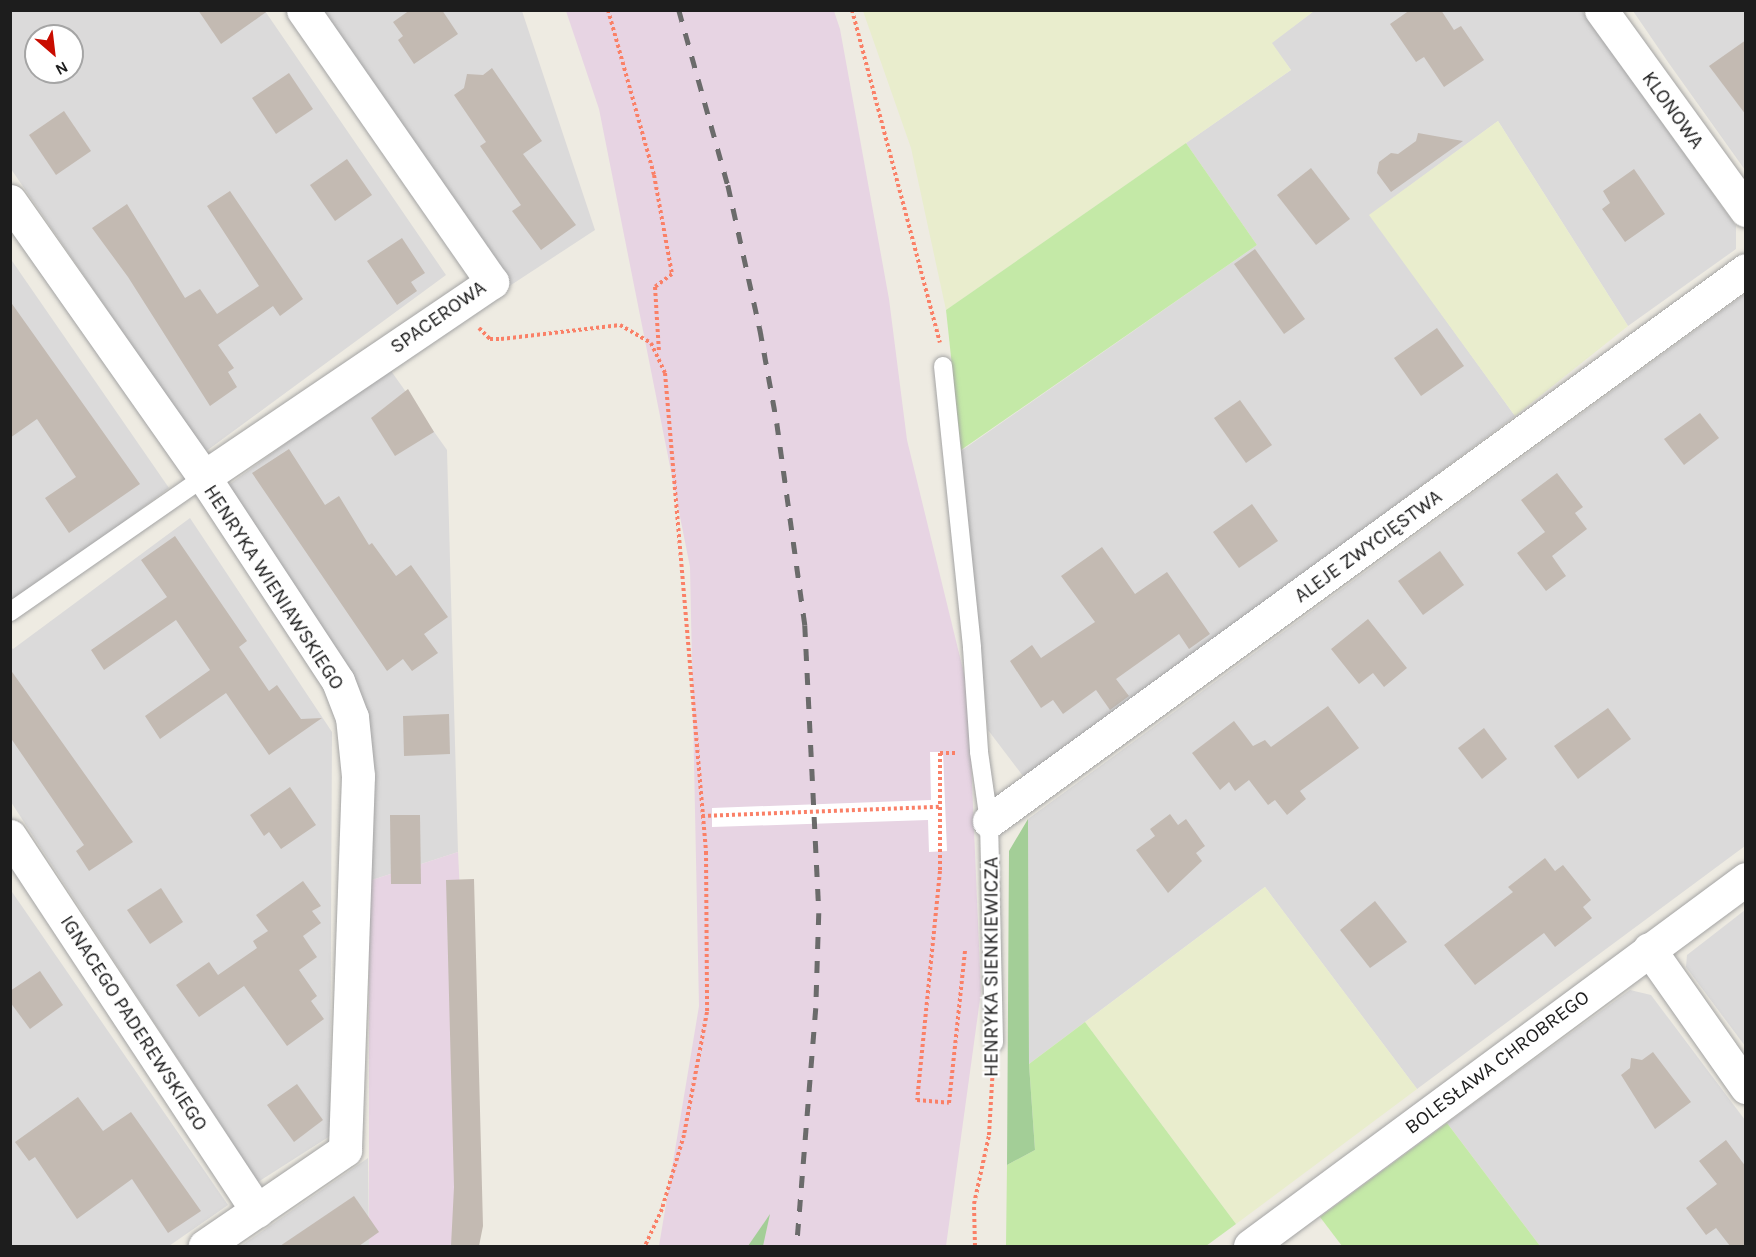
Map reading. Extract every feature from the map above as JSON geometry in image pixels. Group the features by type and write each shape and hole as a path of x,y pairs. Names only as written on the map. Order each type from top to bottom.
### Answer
{"street":[{"name":"SPACEROWA","path":"204,477 492,282 303,10"},
{"name":"KLONOWA","path":"1601,10 1746,210"},
{"name":"HENRYKA WIENIAWSKIEGO","path":"10,201 204,477 338,681 352,717 358,776 345,1150 205,1246"},
{"name":"ALEJE ZWYCIĘSTWA","path":"990,821 1746,270"},
{"name":"IGNACEGO PADEREWSKIEGO","path":"10,836 257,1211"},
{"name":"BOLESŁAWA CHROBREGO","path":"1250,1246 1746,879"},
{"path":"1649,949 1746,1088"}],"lane":[{"name":"HENRYKA SIENKIEWICZA","path":"943,366 976,687 979,752 990,821 994,1043"},
{"path":"10,612 204,477"}],"path":[{"path":"608,10 654,175 672,274 656,287 658,354"},
{"path":"852,10 928,286 939,332 943,366"},
{"path":"461,303 490,339 620,325 651,343 665,373 702,816 707,1012 684,1136 662,1209 645,1246"},
{"path":"961,753 940,753 941,853 917,1100 949,1102 964,956"},
{"path":"702,816 940,807"},
{"name":"HENRYKA SIENKIEWICZA","path":"975,1246 974,1204 989,1135 994,1043"}],"shaded area":[{"path":"10,11 265,11 446,275 205,452 11,169"},
{"path":"318,11 522,11 595,230 508,287"},
{"path":"566,11 834,11 840,29 889,299 907,440 968,690 981,992 946,1246 659,1246 699,1006 690,567 599,109"},
{"path":"1314,11 1582,11 1736,226 1736,249 1628,326 1498,121 1370,215 1515,416 1026,780 988,730 961,451 1257,245 1186,143 1291,70 1271,43"},
{"path":"1633,11 1745,11 1745,170 1668,62"},
{"path":"10,258 169,488 11,607 10,607"},
{"path":"1745,294 1745,846 1417,1089 1265,887 1029,1064 1028,819"},
{"path":"389,368 447,450 458,852 369,881 365,708 226,487"},
{"path":"190,518 332,732 330,1136 258,1182 11,802 10,646 13,649"},
{"path":"458,852 477,1246 369,1246 369,881"},
{"path":"10,889 228,1205 169,1246 11,1246"},
{"path":"1745,910 1745,1046 1686,967 1687,955"},
{"path":"1630,990 1651,995 1745,1120 1745,1246 1540,1246 1447,1123"},
{"path":"368,1158 369,1246 241,1246"}],"green space":[{"path":"863,11 1314,11 1272,43 1291,70 946,310 911,148"},
{"path":"1498,121 1628,326 1515,416 1369,215"},
{"path":"1186,143 1257,245 961,450 946,310"},
{"path":"1028,819 1029,1064 1035,1150 1007,1165 1009,851"},
{"path":"1265,887 1417,1089 1236,1224 1085,1022"},
{"path":"1085,1022 1236,1224 1206,1246 1006,1246 1007,1165 1035,1150 1029,1064"},
{"path":"1447,1123 1540,1246 1342,1246 1320,1217"},
{"path":"770,1214 763,1246 748,1246"}],"pier":[{"path":"930,752 943,752 947,851 929,852 928,820 712,827 712,808 931,800"}],"building":[{"path":"198,10 269,10 221,44"},
{"path":"410,10 442,10 458,34 414,64 398,40 403,36 393,22"},
{"path":"1410,10 1441,10 1454,30 1461,26 1484,60 1444,87 1424,57 1416,62 1390,24"},
{"path":"1746,40 1746,115 1709,66"},
{"path":"492,68 542,141 523,154 576,225 541,250 512,211 521,205 480,146 486,142 454,95 464,88 467,74 483,75"},
{"path":"289,73 313,109 276,134 252,98"},
{"path":"64,111 91,151 56,175 29,135"},
{"path":"1418,133 1463,141 1391,192 1377,173 1379,162 1391,153 1398,154 1416,141"},
{"path":"347,159 372,195 335,221 310,185"},
{"path":"1311,168 1350,219 1316,245 1277,195"},
{"path":"1634,169 1665,214 1625,242 1602,209 1610,203 1603,191"},
{"path":"230,191 303,299 280,316 273,306 218,345 234,368 228,372 237,387 210,406 128,277 92,228 127,204 185,298 200,289 217,314 259,286 207,206"},
{"path":"402,238 425,273 411,282 417,291 397,305 367,261"},
{"path":"1255,249 1305,319 1284,334 1234,264"},
{"path":"10,301 140,484 69,533 45,498 76,477 37,419 10,438"},
{"path":"1437,328 1464,366 1421,396 1394,358"},
{"path":"408,389 434,432 395,456 371,418"},
{"path":"1240,400 1272,445 1246,463 1214,418"},
{"path":"1700,413 1719,438 1684,465 1664,439"},
{"path":"289,449 325,505 339,496 369,545 372,543 396,576 411,565 448,617 424,634 438,653 412,671 403,659 387,671 252,473"},
{"path":"1557,473 1583,507 1575,513 1587,529 1552,556 1566,576 1546,591 1517,553 1545,532 1521,500"},
{"path":"1252,504 1278,541 1239,568 1213,532"},
{"path":"175,536 247,641 239,647 269,691 277,685 301,719 322,718 269,755 226,693 160,739 145,716 210,670 176,620 104,670 91,650 167,597 141,560"},
{"path":"1102,547 1135,594 1167,572 1210,634 1189,649 1179,634 1116,679 1129,696 1110,710 1096,690 1063,714 1053,700 1041,708 1010,661 1032,645 1041,658 1095,622 1061,576"},
{"path":"1440,551 1464,585 1423,615 1398,581"},
{"path":"1368,619 1407,668 1384,687 1373,673 1359,684 1331,649"},
{"path":"10,669 133,842 89,871 76,851 84,845 10,737"},
{"path":"1328,706 1359,748 1300,791 1306,799 1287,815 1275,800 1268,805 1249,780 1235,791 1229,782 1220,790 1192,753 1234,721 1253,746 1265,740 1271,747"},
{"path":"1608,708 1631,739 1578,779 1554,746"},
{"path":"449,714 450,754 404,756 403,716"},
{"path":"1484,728 1507,759 1482,779 1458,748"},
{"path":"290,787 316,825 281,849 269,832 264,836 250,815"},
{"path":"1170,814 1178,825 1186,819 1205,846 1196,853 1202,861 1168,893 1136,850 1155,836 1150,829"},
{"path":"390,815 420,815 421,884 391,884"},
{"path":"1545,858 1555,871 1563,865 1591,900 1583,907 1592,918 1555,947 1544,933 1475,985 1444,945 1513,892 1508,887"},
{"path":"474,879 483,1226 479,1246 451,1246 454,1187 446,880"},
{"path":"303,881 321,906 312,911 321,923 303,936 317,957 299,970 317,996 311,1001 324,1019 287,1046 244,986 199,1017 176,985 209,962 218,975 257,948 253,941 268,931 256,915"},
{"path":"161,888 183,922 150,944 127,910"},
{"path":"1375,901 1407,942 1370,968 1340,930"},
{"path":"40,971 63,1005 30,1029 10,1002 10,991"},
{"path":"1653,1052 1691,1102 1655,1129 1621,1075 1630,1068 1631,1058 1642,1060"},
{"path":"297,1084 323,1120 294,1142 267,1105"},
{"path":"78,1097 103,1131 131,1112 201,1211 168,1233 132,1179 77,1219 35,1157 29,1161 15,1142"},
{"path":"1726,1140 1746,1167 1746,1246 1730,1246 1716,1228 1706,1235 1686,1208 1717,1184 1699,1161"},
{"path":"354,1196 379,1232 359,1246 280,1246"}],"railway":[{"path":"679,10 728,185 760,329 777,423 805,625 819,913 816,1008 797,1246"}]}
